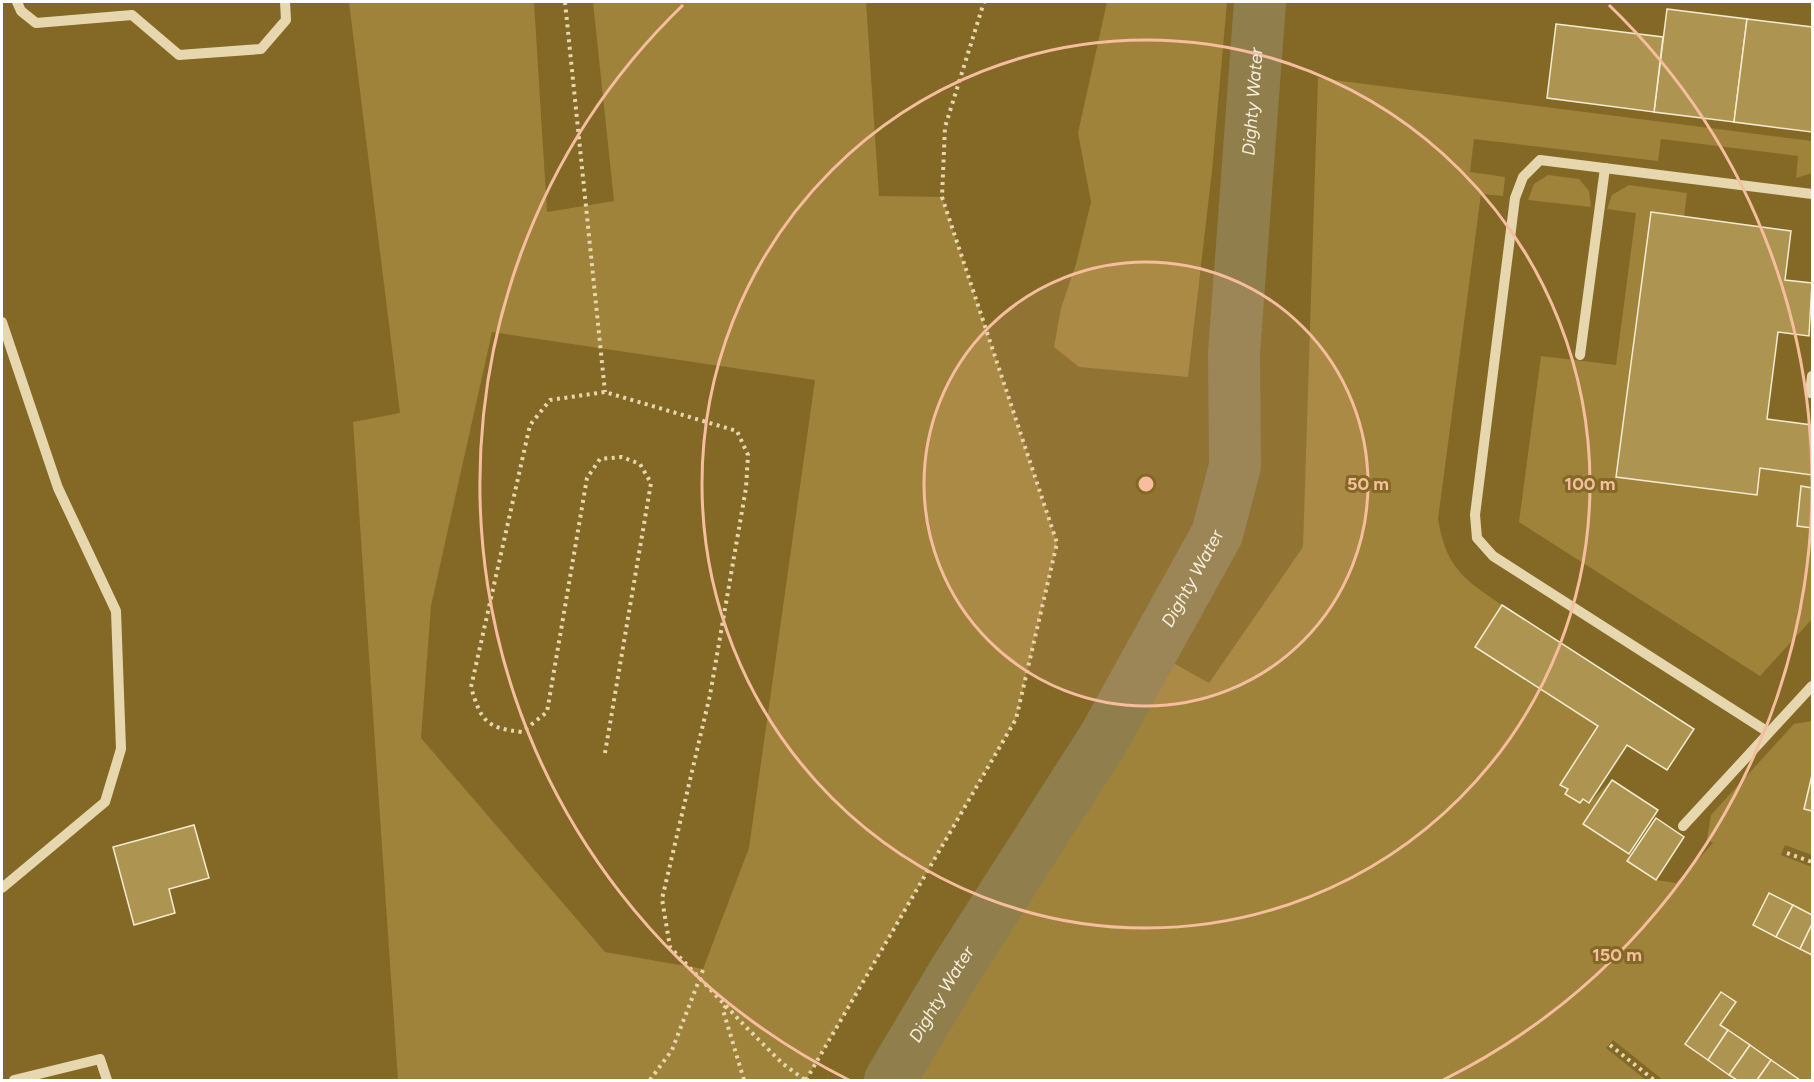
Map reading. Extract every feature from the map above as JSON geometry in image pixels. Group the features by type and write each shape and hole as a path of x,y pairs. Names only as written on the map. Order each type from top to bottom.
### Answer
{"street":[{"path":"17,2 21,11 36,23 132,15 179,55 261,49 286,20 285,2"},
{"path":"1768,732 1493,556 1477,538 1475,515 1515,198 1523,177 1540,160 1812,194"},
{"path":"1580,355 1605,168"},
{"path":"2,322 58,488 116,611 121,749 105,802 2,888"},
{"path":"1812,376 1812,393"},
{"path":"1683,826 1812,686"},
{"path":"14,1080 100,1059 106,1080"}],"path":[{"path":"565,2 605,392"},
{"path":"605,753 651,483 640,464 622,457 600,459 587,478 547,712 522,732 498,730 478,712 471,687 530,425 550,400 605,392 736,431 748,454 746,488 710,695 662,899 670,947 782,1063 806,1080 1016,718 1057,543 942,197 945,126 984,2"},
{"path":"1787,853 1812,862"},
{"path":"650,1080 672,1050 703,970"},
{"path":"726,1006 723,1010 744,1080"},
{"path":"1610,1046 1654,1080"}],"shaded area":[{"path":"349,2 534,2 547,212 614,201 593,2 866,2 879,196 942,197 1057,543 1016,719 806,1080 398,1080 353,422 400,413","holes":["492,332 815,380 749,848 703,969 605,952 421,738 431,606"]},
{"path":"1107,2 1227,2 1212,171 1188,377 1079,367 1054,347 1061,308 1076,264 1091,202 1078,133"},
{"path":"1318,78 1812,141 1812,173 1796,178 1798,156 1661,139 1658,161 1474,139 1470,172 1505,177 1503,196 1481,194 1438,519 1446,549 1458,570 1502,605 1475,647 1598,726 1560,785 1568,789 1565,794 1579,803 1583,799 1589,803 1612,780 1583,824 1629,854 1628,861 1656,880 1676,883 1713,843 1707,839 1711,815 1794,724 1812,721 1812,855 1785,845 1781,855 1812,867 1812,1080 1663,1080 1613,1040 1606,1048 1646,1080 890,1080 1152,651 1209,683 1303,547"},
{"path":"1548,175 1579,179 1589,191 1591,207 1528,200 1534,184"},
{"path":"1629,185 1687,193 1684,217 1617,476 1756,495 1760,468 1812,475 1812,619 1760,676 1519,522 1541,356 1616,365 1636,213 1607,209 1612,195"}],"building":[{"path":"1667,9 1747,19 1734,122 1654,112"},
{"path":"1747,19 1812,27 1812,132 1734,122"},
{"path":"1556,24 1663,37 1654,112 1547,98"},
{"path":"1651,212 1791,231 1785,280 1812,283 1809,336 1778,332 1767,419 1812,425 1812,475 1760,468 1757,495 1616,477"},
{"path":"1801,486 1812,488 1812,528 1797,526"},
{"path":"1502,605 1694,729 1667,770 1627,745 1589,803 1583,799 1580,803 1565,794 1568,789 1560,785 1598,726 1475,647"},
{"path":"1812,775 1812,811 1804,809"},
{"path":"1612,780 1658,810 1629,854 1583,824"},
{"path":"1656,818 1684,837 1656,880 1627,861"},
{"path":"194,825 209,878 169,889 175,913 134,925 113,847"},
{"path":"1769,893 1793,905 1776,937 1753,925"},
{"path":"1793,905 1812,915 1812,924 1800,949 1776,937"},
{"path":"1812,924 1812,955 1800,949"},
{"path":"1721,992 1736,1002 1720,1025 1728,1030 1708,1060 1685,1044"},
{"path":"1728,1030 1750,1045 1729,1075 1708,1060"},
{"path":"1750,1045 1771,1060 1757,1080 1737,1080 1729,1075"},
{"path":"1771,1060 1800,1080 1757,1080"}],"waterway":[{"name":"Dighty Water","path":"890,1080 955,971 1104,738 1217,534 1235,466 1234,353 1260,2"}]}
